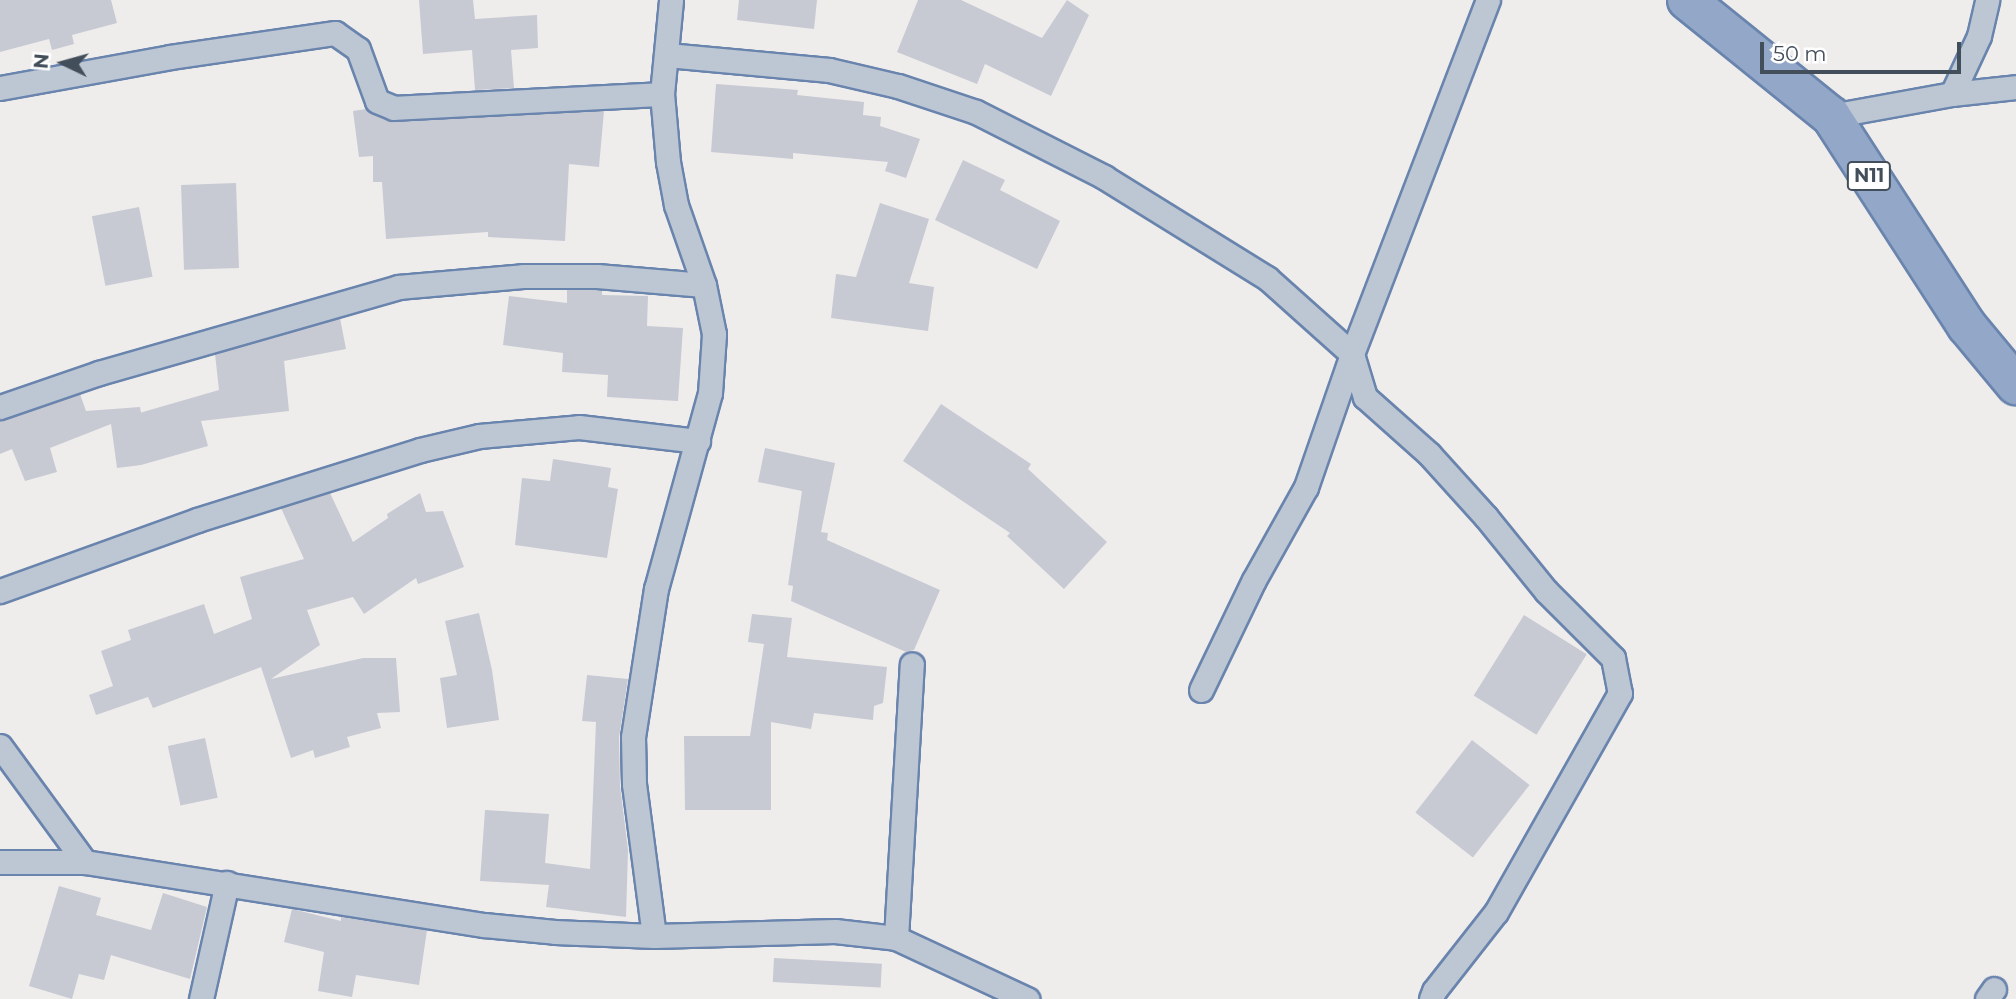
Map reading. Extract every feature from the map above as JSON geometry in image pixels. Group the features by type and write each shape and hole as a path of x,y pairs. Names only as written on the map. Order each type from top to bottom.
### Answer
{"highway":[{"name":"N11","path":"1687,0 1830,116 1968,326 2016,384"}],"street":[{"path":"654,936 634,784 633,737 656,589 710,393 714,334 704,285 676,205 662,94 671,0"},
{"path":"1201,690 1254,580 1306,487 1352,354 1488,0"},
{"path":"1952,94 1979,36 1987,0"},
{"path":"0,88 170,57 335,33 358,49 377,101 394,108 662,94"},
{"path":"667,55 829,69 898,86 976,112 1104,177 1267,278 1352,354 1366,397 1429,454 1486,516 1546,591 1613,659 1620,693 1496,912 1434,990 1431,999"},
{"path":"1830,116 1952,94 2016,87"},
{"path":"0,407 99,373 398,287 523,276 597,276 704,285"},
{"path":"0,591 211,516 420,450 479,436 579,427 698,441"},
{"path":"895,938 912,664"},
{"path":"0,746 85,862"},
{"path":"0,862 85,862 484,925 555,932 654,936 835,931 895,938 1023,998"},
{"path":"201,999 227,883"}],"building":[{"path":"0,0 111,0 117,23 72,35 74,44 52,50 49,39 0,52"},
{"path":"419,0 473,0 475,19 537,15 538,48 511,50 514,88 475,90 472,50 423,54"},
{"path":"739,0 817,0 814,29 737,20"},
{"path":"918,0 961,0 1042,38 1067,0 1089,15 1051,96 985,64 977,84 897,52"},
{"path":"716,84 798,90 797,95 864,102 863,115 881,117 880,126 920,139 906,178 885,171 888,162 793,153 793,159 711,152"},
{"path":"366,109 395,122 604,111 599,167 569,164 565,241 488,237 488,232 386,239 382,182 373,182 373,156 359,157 353,111"},
{"path":"963,160 1005,180 1000,190 1060,221 1037,269 935,220"},
{"path":"236,183 239,268 184,270 181,185"},
{"path":"880,203 929,219 909,283 934,287 928,331 831,318 836,274 856,277"},
{"path":"139,207 153,277 105,286 92,216"},
{"path":"567,290 602,290 602,295 648,296 647,326 683,328 678,401 607,397 608,375 562,372 563,353 503,345 509,296 567,303"},
{"path":"340,318 346,349 284,361 289,411 201,421 208,446 141,465 117,468 111,424 50,448 57,472 25,481 12,449 0,454 0,421 80,394 86,411 140,407 141,413 219,390 215,354"},
{"path":"941,404 1031,464 1028,469 1107,542 1064,589 1007,536 1010,533 903,461"},
{"path":"765,448 835,463 821,532 828,533 827,540 940,590 914,650 906,652 791,601 793,586 788,585 802,491 758,482"},
{"path":"553,459 611,468 608,487 618,489 607,558 515,545 522,478 550,481"},
{"path":"330,493 353,542 388,518 387,514 420,493 426,512 443,511 464,567 418,584 416,578 364,614 353,597 307,610 320,645 271,679 363,658 396,658 400,712 377,713 381,728 347,737 350,747 315,758 313,750 291,758 261,667 153,708 148,697 96,715 89,695 113,686 101,651 131,640 128,630 204,604 214,634 252,619 240,577 304,559 281,508"},
{"path":"479,613 492,670 499,720 447,728 440,678 457,675 445,621"},
{"path":"752,614 792,618 787,657 887,667 883,703 874,706 873,720 814,713 811,729 771,722 771,810 685,810 684,736 750,736 764,644 748,642"},
{"path":"1524,615 1587,654 1536,735 1474,696"},
{"path":"587,675 628,679 619,737 620,786 628,850 626,917 546,907 549,885 480,881 485,810 549,814 545,863 590,869 596,722 582,721"},
{"path":"205,738 218,798 181,806 168,746"},
{"path":"1472,740 1530,785 1473,857 1415,812"},
{"path":"59,886 101,898 96,915 151,930 163,893 207,907 190,979 111,955 104,980 79,974 72,999 29,986"},
{"path":"292,909 341,921 341,917 427,930 419,985 356,975 352,997 318,991 324,952 284,942"},
{"path":"774,958 882,964 881,988 773,982"}]}
